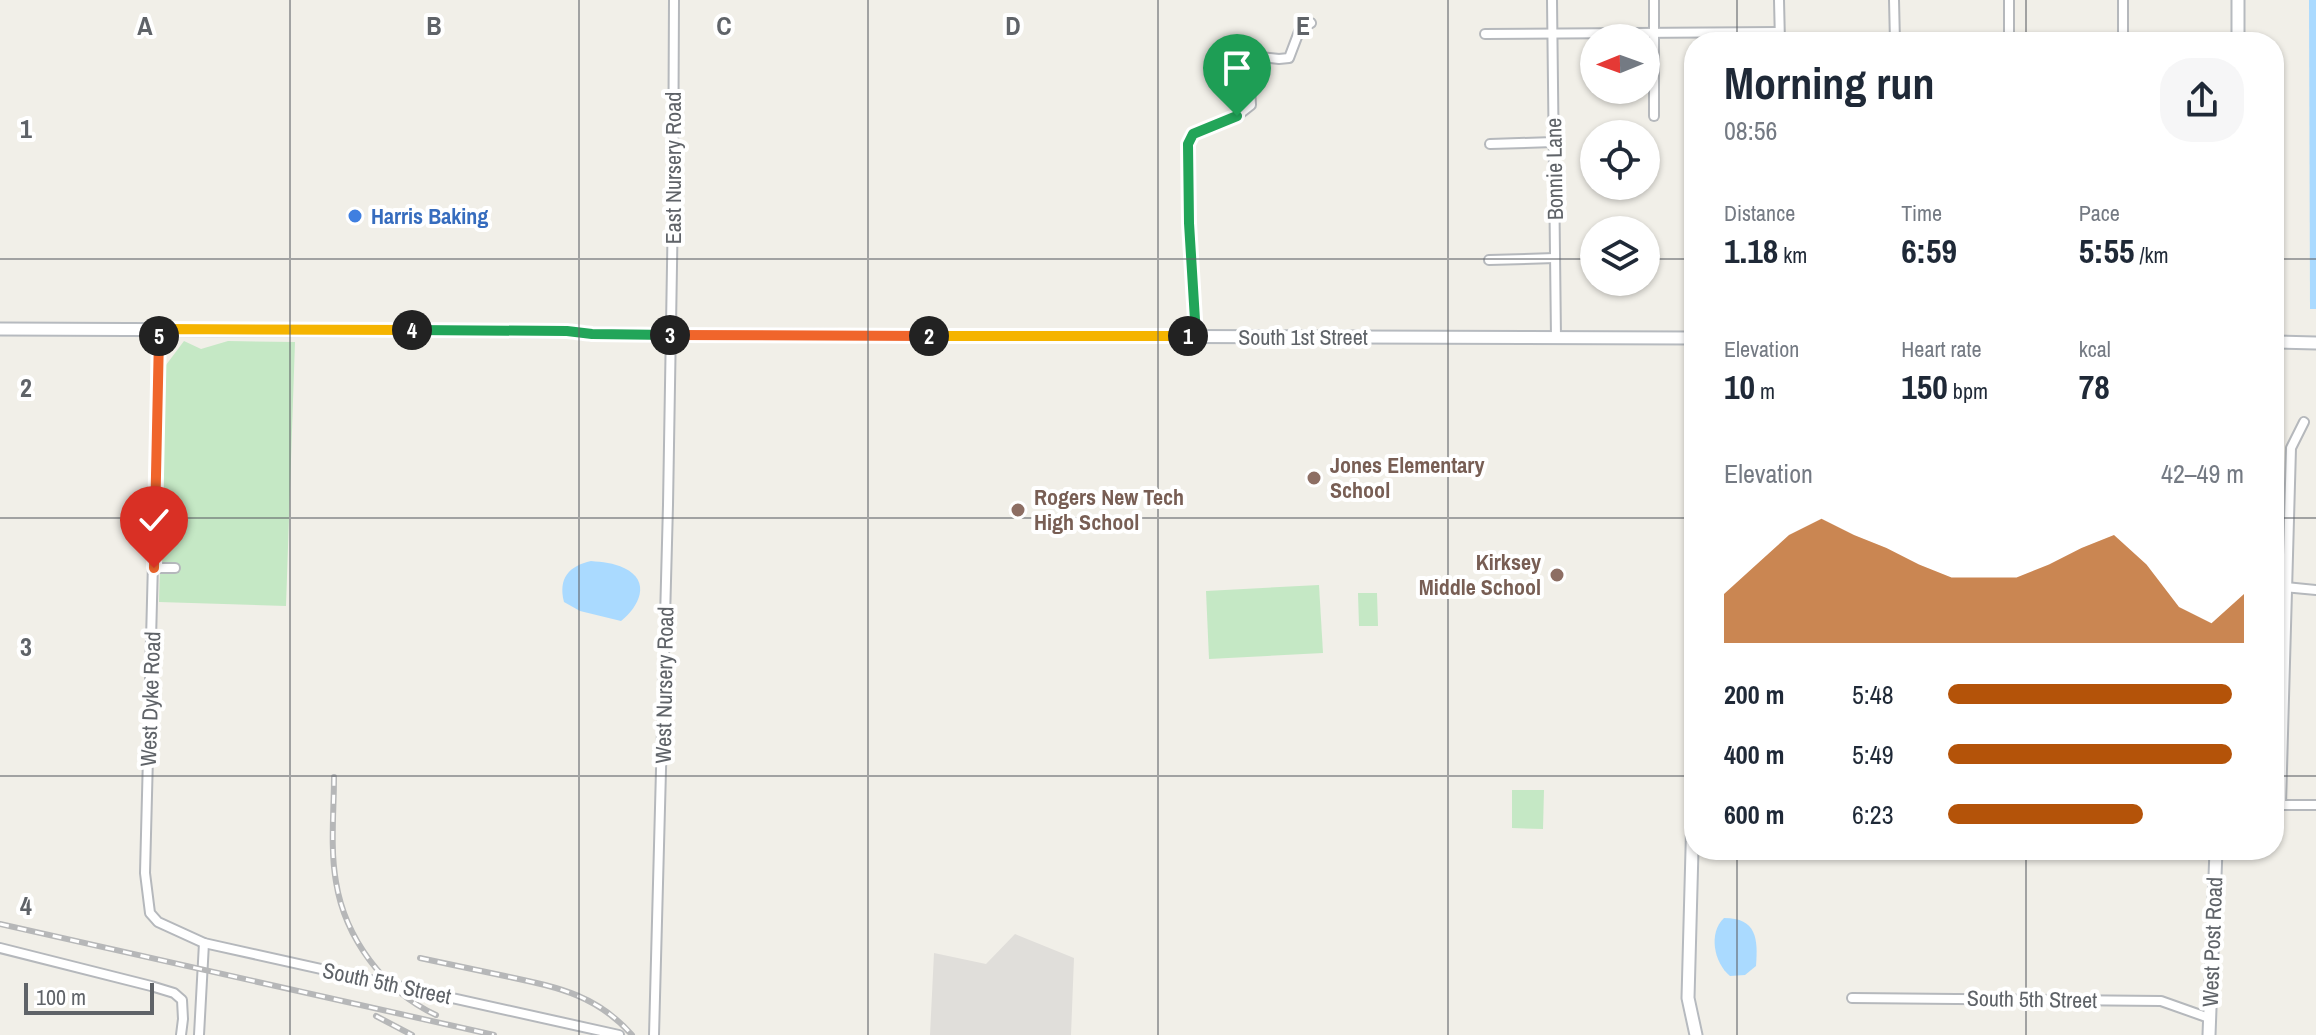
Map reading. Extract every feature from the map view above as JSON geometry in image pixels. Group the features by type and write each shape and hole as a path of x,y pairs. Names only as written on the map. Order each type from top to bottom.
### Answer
{"main road":[{"path":"2238,0 2238,32"},
{"name":"South 1st Street","path":"0,329 552,331 670,335 1684,338"},
{"path":"2284,342 2316,343"},
{"path":"1692,860 1688,998 1696,1035"},
{"name":"West Post Road","path":"2209,1035 2216,860"}],"street":[{"name":"East Nursery Road","path":"670,335 674,0"},
{"name":"Bonnie Lane","path":"1552,0 1556,338"},
{"path":"1654,0 1654,24"},
{"path":"1779,0 1780,32"},
{"path":"1894,0 1895,32"},
{"path":"2009,0 2009,32"},
{"path":"2123,0 2123,32"},
{"path":"1196,336 1188,144 1193,134 1237,116 1251,105 1249,68 1253,56 1289,58 1300,29 1311,23"},
{"path":"1660,33 1684,34"},
{"path":"1485,34 1580,34"},
{"path":"1654,104 1654,116"},
{"path":"1490,144 1554,142"},
{"path":"1489,260 1555,258"},
{"name":"West Dyke Road","path":"158,922 150,913 145,873 159,329"},
{"name":"West Nursery Road","path":"654,1035 664,706 670,335"},
{"path":"2284,642 2291,448 2304,422"},
{"path":"154,568 175,568"},
{"path":"2286,587 2316,590"},
{"path":"2284,805 2316,805"},
{"name":"South 5th Street","path":"158,922 204,943 619,1035"},
{"path":"199,1035 204,943"},
{"path":"0,948 174,993 182,1000 181,1035"},
{"name":"South 5th Street","path":"1852,998 2161,1001 2209,1018"}],"shaded area":[{"path":"1015,934 1074,958 1071,1035 930,1035 934,953 986,964"}],"green space":[{"path":"184,341 201,349 228,341 295,342 286,606 159,602 166,365"},
{"path":"1319,585 1323,653 1209,659 1206,591"},
{"path":"1358,593 1377,593 1378,626 1359,626"},
{"path":"1512,790 1544,790 1543,829 1512,828"}],"water":[{"path":"2309,0 2316,0 2316,309 2310,309"},
{"path":"591,561 620,566 633,573 638,580 640,594 637,602 621,621 580,611 564,602 563,586 567,574"},
{"path":"1724,918 1743,922 1753,932 1756,966 1745,975 1730,976 1717,956 1716,932"}],"railway":[{"path":"334,777 334,869 348,923 384,977 417,1005 436,1015"},
{"path":"0,924 494,1035"},
{"path":"420,958 574,994 604,1010 632,1035"},
{"path":"376,1016 412,1035"}],"place":[{"name":"Harris Baking","path":"355,216"},
{"name":"Jones Elementary School","path":"1314,478"},
{"name":"Rogers New Tech High School","path":"1018,510"},
{"name":"Kirksey Middle School","path":"1557,575"}],"route":[{"path":"154,568 159,329 567,331 688,335 1196,336 1188,144 1193,134 1237,116"}]}
